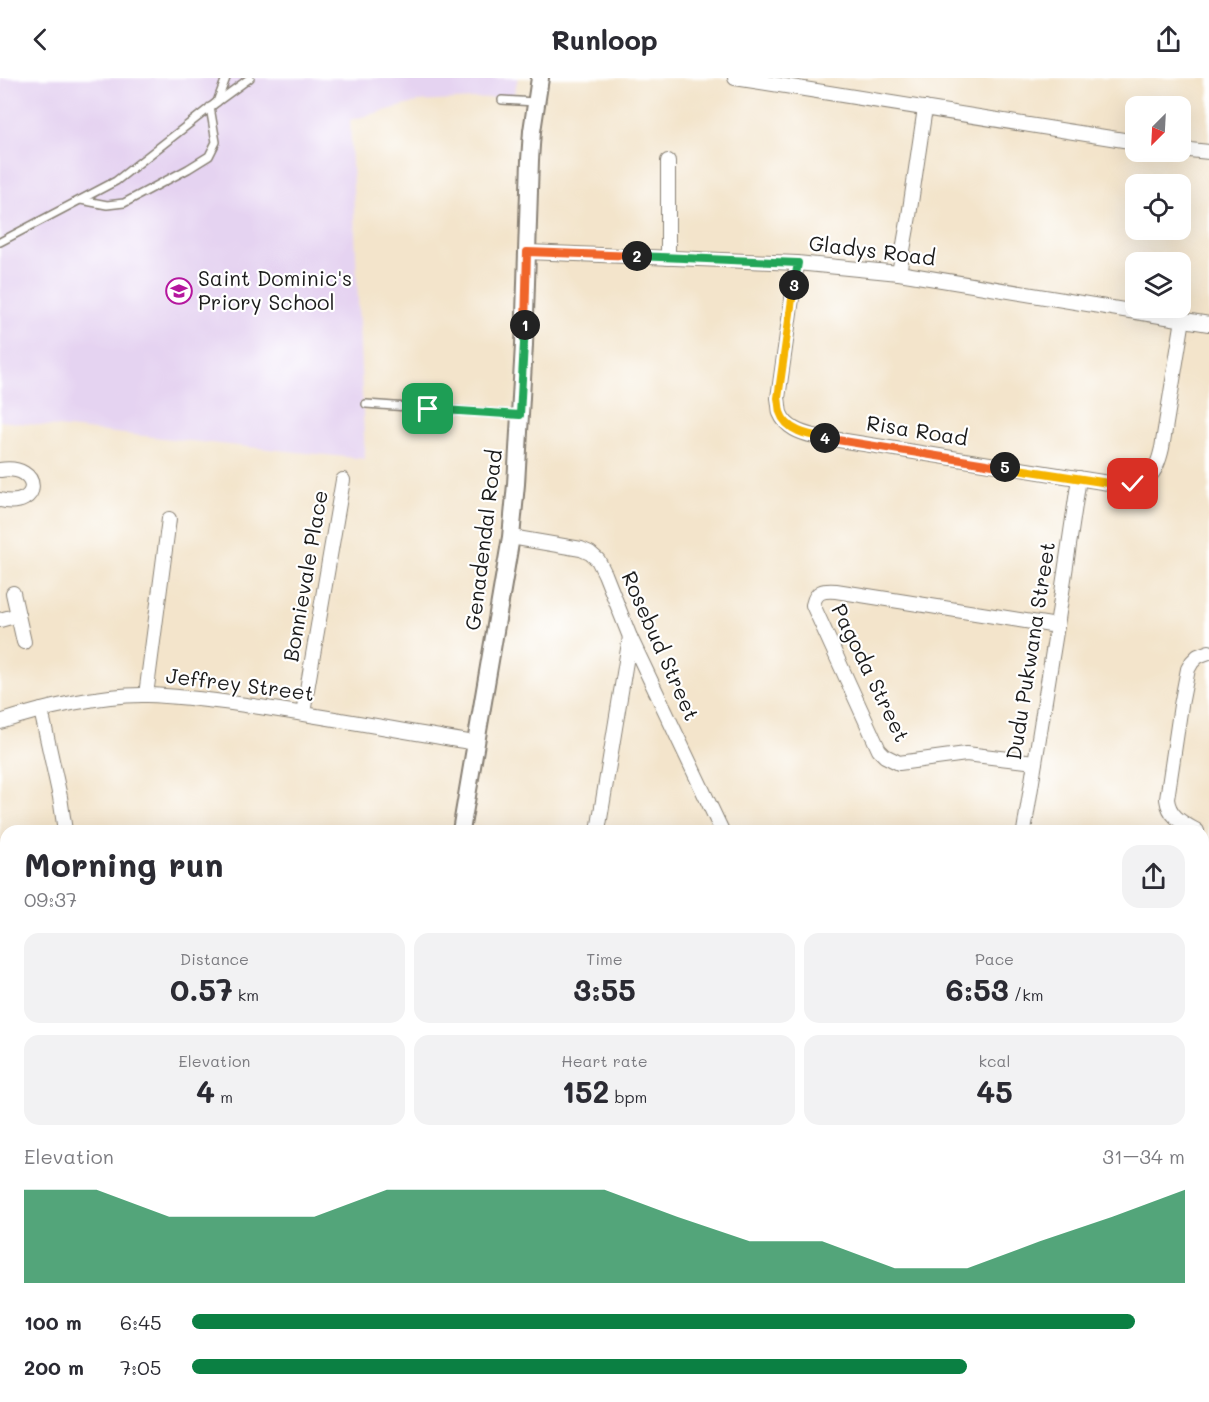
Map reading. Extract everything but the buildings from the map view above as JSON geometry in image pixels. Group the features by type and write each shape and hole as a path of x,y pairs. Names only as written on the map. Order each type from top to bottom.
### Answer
{"street":[{"name":"Genadendal Road","path":"462,825 511,537 520,415 530,160 540,78"},
{"path":"735,78 1125,140"},
{"path":"899,273 925,108"},
{"path":"1191,150 1209,152"},
{"path":"668,161 668,258"},
{"name":"Gladys Road","path":"527,252 798,263 899,273 1209,324"},
{"name":"Risa Road","path":"798,263 778,398 780,413 787,423 799,432 1121,485 1144,481 1153,474 1158,465 1183,319"},
{"path":"0,470 16,469 24,473 30,479 31,486 24,500 16,502 0,500"},
{"name":"Dudu Pukwana Street","path":"1025,825 1079,478"},
{"name":"Bonnievale Place","path":"303,713 343,480"},
{"path":"146,695 169,519"},
{"name":"Rosebud Street","path":"511,537 581,549 598,560 630,637 719,825"},
{"name":"Pagoda Street","path":"1035,762 966,753 899,763 885,756 879,750 816,614 813,605 814,598 825,590 836,591 1057,626"},
{"path":"13,593 24,642"},
{"path":"0,620 18,615"},
{"path":"599,825 630,637"},
{"path":"1188,825 1171,812 1167,799 1188,669 1197,656 1209,652"},
{"name":"Jeffrey Street","path":"0,722 41,710 104,698 146,695 211,700 303,713 476,743"},
{"path":"41,710 64,825"}],"lane":[{"path":"217,102 226,78"},
{"path":"0,242 116,181 250,78"},
{"path":"502,100 536,102"},
{"path":"81,200 107,206 124,203 209,156 216,142 210,107"},
{"path":"366,404 520,415"}],"shaded area":[{"name":"Saint Dominic's Priory School","path":"0,78 518,78 513,97 418,102 350,120 365,459 0,421"}],"place":[{"name":"Saint Dominic's Priory School","path":"179,291"}],"route":[{"path":"428,409 520,415 527,252 798,263 778,398 780,413 787,423 799,432 1121,485 1133,484"}]}
